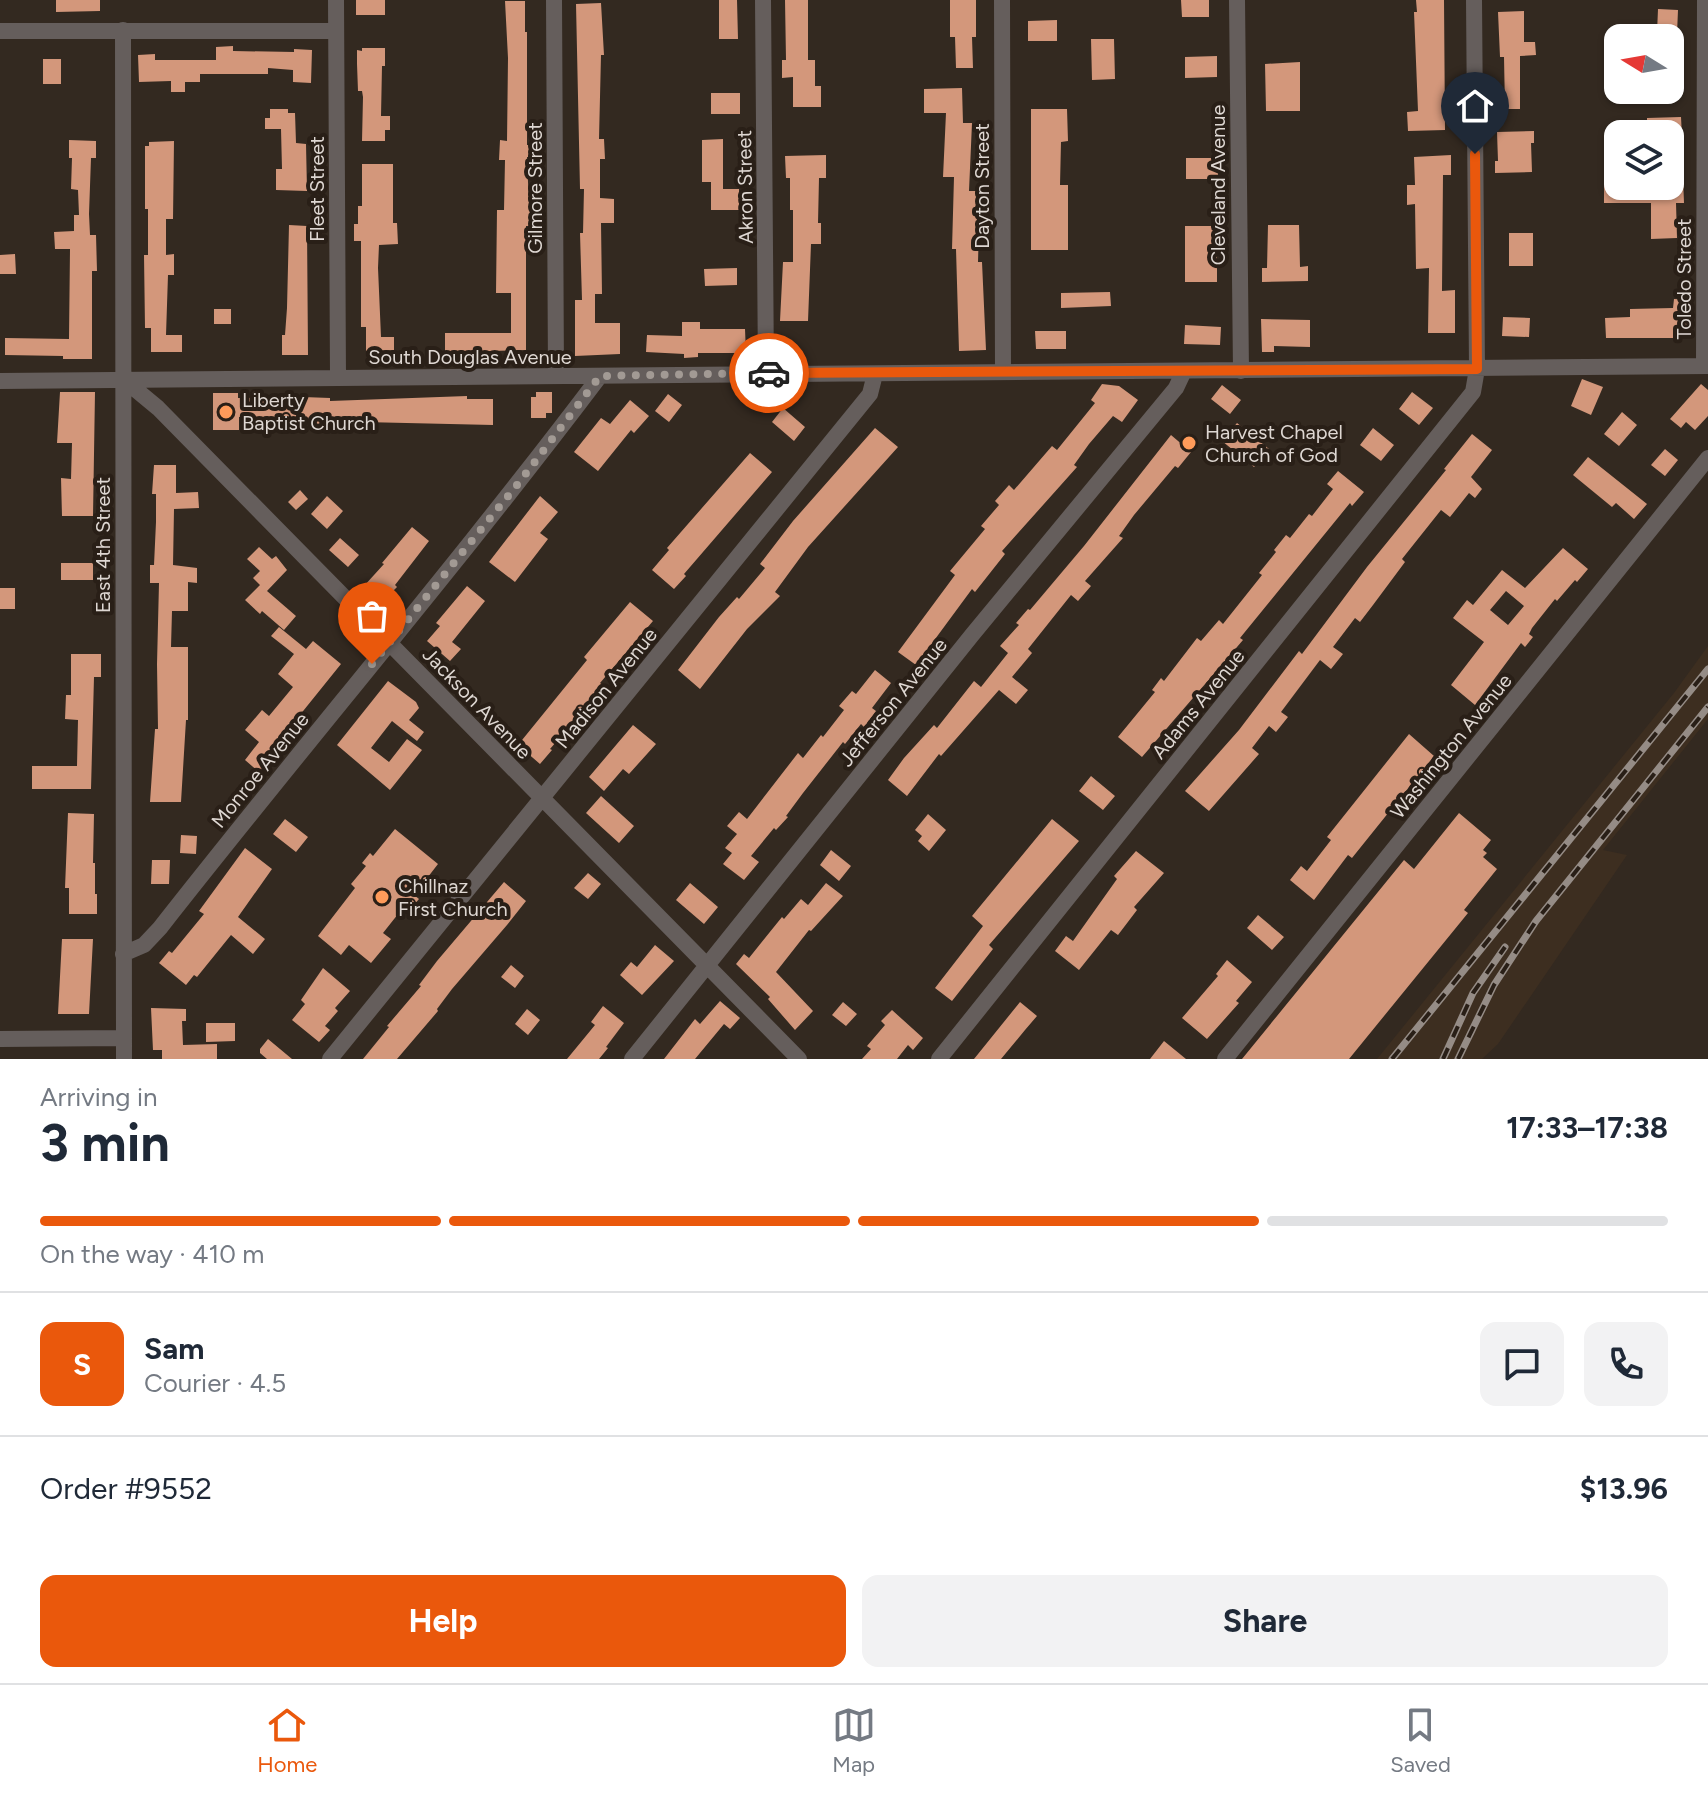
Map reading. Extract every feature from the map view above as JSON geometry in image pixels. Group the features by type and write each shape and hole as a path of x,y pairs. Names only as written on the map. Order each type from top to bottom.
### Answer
{"street":[{"name":"Fleet Street","path":"336,0 338,377"},
{"name":"Gilmore Street","path":"554,0 556,375"},
{"name":"Akron Street","path":"763,0 766,373"},
{"name":"Dayton Street","path":"1002,0 1003,372"},
{"name":"Cleveland Avenue","path":"1237,0 1241,371"},
{"path":"1474,0 1477,369"},
{"name":"Toledo Street","path":"1705,0 1706,366"},
{"name":"East 4th Street","path":"123,30 124,1059"},
{"path":"0,31 336,31"},
{"name":"South Douglas Avenue","path":"0,381 1706,366"},
{"name":"Adams Avenue","path":"939,1059 1458,414 1473,392 1477,369"},
{"name":"Jefferson Avenue","path":"632,1059 1176,388 1184,371"},
{"name":"Madison Avenue","path":"330,1059 870,394 875,374"},
{"name":"Monroe Avenue","path":"123,954 144,945 160,928 521,480 600,376"},
{"name":"Jackson Avenue","path":"123,379 158,408 799,1059"},
{"name":"Washington Avenue","path":"1225,1059 1708,458"},
{"path":"0,1039 124,1038"}],"shaded area":[{"path":"1708,646 1708,719 1603,850 1627,855 1498,1044 1482,1059 1377,1059 1674,693"}],"building":[{"path":"56,0 100,0 100,11 56,12"},
{"path":"356,0 385,0 385,15 356,15"},
{"path":"719,0 737,0 738,39 719,39"},
{"path":"785,0 808,0 808,60 815,60 815,86 821,86 821,107 793,107 793,77 782,78 782,60 786,60"},
{"path":"950,0 976,0 973,68 956,68 955,37 950,37"},
{"path":"1181,0 1209,0 1209,17 1182,17"},
{"path":"1416,0 1444,0 1445,130 1408,131 1407,112 1418,111"},
{"path":"505,1 525,1 527,32 527,145 532,145 532,157 527,157 532,226 526,226 526,350 445,352 445,333 511,333 511,293 496,293 497,210 504,210 505,160 499,160 500,140 507,141"},
{"path":"601,3 604,55 601,55 599,139 604,139 605,159 600,159 600,198 614,199 614,223 601,223 602,294 595,294 595,323 620,323 620,354 575,356 575,300 582,300 580,233 583,233 584,189 580,189 576,4"},
{"path":"1658,9 1678,10 1677,24 1657,24"},
{"path":"1524,11 1524,42 1535,42 1536,55 1520,56 1520,109 1505,109 1504,57 1500,57 1498,12"},
{"path":"1057,20 1057,41 1028,41 1028,21"},
{"path":"1091,39 1114,39 1115,79 1092,80"},
{"path":"233,46 233,51 312,50 311,83 293,82 293,70 268,68 268,74 200,74 200,82 185,82 185,92 171,92 171,81 139,82 138,55 155,54 155,60 216,60 216,47"},
{"path":"362,48 385,48 381,116 390,116 390,130 385,130 385,141 362,141 363,97 362,91 358,91 357,50 362,51"},
{"path":"1217,56 1217,77 1185,78 1185,57"},
{"path":"43,59 61,59 61,84 43,84"},
{"path":"1300,62 1300,111 1266,111 1265,64"},
{"path":"962,88 963,123 972,123 969,191 980,191 978,262 982,262 986,350 959,351 956,249 952,249 954,177 943,177 946,113 924,113 924,89"},
{"path":"711,93 740,93 740,114 711,114"},
{"path":"270,109 288,109 288,113 295,113 296,143 306,144 307,191 276,190 276,169 282,169 281,129 265,129 265,118 270,118"},
{"path":"1031,109 1067,109 1068,141 1061,142 1060,185 1068,185 1068,250 1031,250"},
{"path":"1681,117 1681,120 1647,120"},
{"path":"1534,131 1534,143 1531,143 1532,172 1495,173 1495,161 1498,161 1497,132"},
{"path":"723,139 723,189 739,189 739,210 711,210 711,182 702,182 702,140"},
{"path":"69,140 96,141 96,158 91,158 89,214 90,235 96,235 97,271 92,271 92,359 5,355 5,338 69,339 70,249 55,249 54,232 74,231 74,215 79,215 78,190 71,189"},
{"path":"174,141 173,219 166,219 166,255 174,254 174,275 168,275 166,335 182,335 182,352 151,352 151,328 145,328 144,255 148,255 148,209 145,209 145,146 149,146 149,142"},
{"path":"826,155 826,178 819,178 821,244 811,244 808,321 780,321 783,262 793,262 793,210 790,210 790,178 786,178 785,156"},
{"path":"1451,155 1451,175 1443,175 1442,291 1455,290 1455,333 1428,333 1429,268 1416,269 1415,204 1407,205 1407,185 1415,185 1414,157"},
{"path":"1186,158 1218,158 1218,179 1186,179"},
{"path":"362,164 393,164 393,223 397,223 398,244 379,245 378,268 381,337 394,337 394,350 366,351 366,327 361,327 361,241 354,241 354,224 358,224 358,206 362,206"},
{"path":"1604,200 1684,200 1684,203 1676,203 1677,238 1651,239 1651,203 1604,203"},
{"path":"289,225 307,226 308,355 282,355 287,308"},
{"path":"1268,225 1299,225 1300,267 1308,266 1308,281 1262,282 1262,268 1267,268"},
{"path":"1185,226 1217,226 1217,282 1185,282"},
{"path":"1509,233 1533,233 1533,266 1509,266"},
{"path":"15,254 16,274 0,274 0,255"},
{"path":"737,268 737,285 705,286 704,269"},
{"path":"1110,292 1111,306 1061,308 1061,293"},
{"path":"1674,299 1693,300 1693,338 1606,338 1605,318 1630,317 1630,309 1673,308"},
{"path":"214,309 231,309 231,324 214,324"},
{"path":"1503,317 1530,318 1529,337 1502,336"},
{"path":"1261,319 1310,320 1310,347 1274,346 1274,352 1262,352"},
{"path":"682,322 700,322 700,329 745,329 746,353 698,353 698,357 684,358 684,354 646,352 647,335 682,336"},
{"path":"1185,325 1221,327 1220,345 1184,344"},
{"path":"1035,331 1066,331 1066,349 1036,349"},
{"path":"1582,379 1603,387 1591,415 1571,406"},
{"path":"1102,384 1119,386 1138,400 1122,422 1113,416 1089,444 1074,465 1077,467 1002,551 1005,554 975,592 972,589 916,665 898,652 955,575 950,571 985,529 981,526 999,505 995,501 1009,485 1014,490 1052,446 1057,450 1095,403 1091,400"},
{"path":"1701,384 1708,390 1708,416 1695,430 1686,422 1681,428 1670,419"},
{"path":"1222,385 1241,400 1230,414 1211,399"},
{"path":"60,392 95,392 93,516 62,516 61,478 71,479 72,443 57,443"},
{"path":"536,392 552,392 552,413 546,413 546,418 531,418 531,397 536,397"},
{"path":"1412,392 1433,408 1419,425 1399,409"},
{"path":"213,393 238,393 238,398 303,397 330,398 330,401 467,396 467,399 493,399 493,425 363,422 363,427 342,427 342,424 283,423 283,418 239,417 239,430 213,430"},
{"path":"668,394 682,405 669,422 655,411"},
{"path":"630,400 649,416 634,433 631,430 598,471 574,452 601,418 610,424"},
{"path":"783,408 805,427 794,441 772,422"},
{"path":"1622,412 1637,425 1619,446 1604,434"},
{"path":"1237,423 1269,449 1254,467 1222,441"},
{"path":"875,428 898,447 808,547 775,592 780,596 747,629 700,689 678,670 719,617 765,568 760,564 793,521"},
{"path":"1373,428 1394,445 1381,461 1360,445"},
{"path":"1472,434 1492,450 1471,477 1482,489 1475,498 1469,493 1450,517 1441,510 1402,559 1405,562 1360,622 1355,618 1333,647 1343,654 1331,669 1320,660 1281,712 1288,717 1276,732 1269,726 1252,748 1259,754 1209,811 1185,791 1239,730 1299,651 1302,654"},
{"path":"1171,435 1191,452 1178,468 1175,466 1134,515 1119,536 1123,538 1085,581 1091,586 1078,601 1071,595 1028,649 1032,653 1012,677 1028,690 1016,704 999,690 941,756 939,754 907,796 888,780 904,758 934,725 937,728 974,681 981,687 1008,653 1000,646 1019,625 1016,623 1084,546"},
{"path":"1665,449 1678,460 1665,476 1651,465"},
{"path":"750,453 772,472 674,589 652,570 669,550 667,548"},
{"path":"1588,457 1647,504 1634,519 1616,503 1612,507 1573,475"},
{"path":"154,465 176,465 176,493 198,492 199,508 174,509 173,565 197,568 197,583 188,582 188,611 172,611 171,647 188,647 188,720 181,802 150,802 155,729 158,729 159,583 150,583 156,522 156,494 152,494"},
{"path":"1338,471 1364,492 1352,506 1350,503 1240,638 1243,640 1142,757 1118,737 1155,692 1152,690 1161,678 1164,681 1197,638 1201,641 1219,620 1223,624 1262,575 1259,573 1286,535 1290,538 1333,489 1327,484"},
{"path":"300,490 308,499 296,510 288,502"},
{"path":"327,496 343,511 327,529 311,514"},
{"path":"540,496 558,512 540,533 548,539 515,582 489,562"},
{"path":"412,527 429,541 395,585 397,587 382,602 364,586"},
{"path":"340,538 359,555 348,567 329,550"},
{"path":"259,547 272,559 276,556 287,570 267,591 296,616 284,630 245,600 260,585 253,578 260,571 247,559"},
{"path":"1563,548 1588,569 1557,601 1555,599 1532,628 1529,634 1533,637 1525,647 1521,643 1475,705 1451,685 1484,642 1453,618 1467,600 1473,605 1502,570 1525,588","holes":["1506,591 1524,606 1508,625 1490,610"]},
{"path":"61,563 93,563 93,580 61,580"},
{"path":"467,586 485,601 452,642 461,649 450,661 427,641 440,626 436,623"},
{"path":"0,588 15,588 15,609 0,609"},
{"path":"630,602 653,621 600,683 604,686 540,764 518,745"},
{"path":"279,627 306,649 313,641 341,664 287,731 292,736 259,772 245,760 259,742 245,730 262,710 269,716 293,687 278,674 294,654 271,636"},
{"path":"71,654 101,654 101,677 94,677 91,789 32,789 32,766 77,766 78,720 65,719 66,695 71,695"},
{"path":"875,670 891,683 872,708 876,711 864,727 861,724 845,744 843,742 788,817 776,830 774,828 751,856 759,862 744,880 723,864 732,853 725,848 737,834 727,826 739,812 747,819 798,753 803,758 821,735 823,737 844,710 839,706 852,691 856,694"},
{"path":"388,681 416,702 419,708 409,720 424,732 417,741 392,721 371,748 389,762 407,739 422,750 390,790 337,745"},
{"path":"633,725 656,744 629,774 623,769 604,791 589,777"},
{"path":"1409,734 1434,756 1352,858 1348,855 1314,900 1290,880 1301,866 1307,871 1331,840 1327,837"},
{"path":"1091,776 1115,796 1103,810 1079,791"},
{"path":"601,796 634,826 619,843 586,813"},
{"path":"68,813 94,814 93,863 97,914 69,914 69,888 65,888"},
{"path":"1459,813 1491,840 1483,850 1487,853 1483,857 1497,869 1464,910 1468,913 1349,1059 1242,1059 1404,860 1414,869"},
{"path":"928,814 946,830 929,851 918,841 922,836 915,830"},
{"path":"285,819 308,837 296,852 273,834"},
{"path":"1052,819 1079,841 989,945 993,949 952,1001 935,988 983,926 972,916"},
{"name":"Chillnaz First Church","path":"395,829 438,864 414,895 419,899 411,908 406,904 383,933 391,939 371,963 349,945 341,955 318,936 355,888 351,884 366,866 362,863 370,853 373,856"},
{"path":"181,835 197,836 196,854 180,853"},
{"path":"245,848 272,869 238,917 265,939 253,954 231,935 197,977 194,975 186,985 159,963 169,951 172,953 204,914 199,911"},
{"path":"831,850 851,866 839,881 820,865"},
{"path":"1136,851 1164,873 1134,907 1137,910 1118,935 1111,930 1079,970 1055,951 1066,936 1073,941 1117,879 1114,876"},
{"path":"152,860 170,860 169,884 151,884"},
{"path":"588,873 601,884 588,899 574,888"},
{"path":"504,882 526,901 507,925 397,1059 363,1059 437,961"},
{"path":"690,883 718,907 704,924 676,900"},
{"path":"826,883 843,896 809,930 776,972 813,1011 795,1030 768,999 770,997 736,964 744,954 749,958 801,899 808,905"},
{"path":"1258,915 1284,937 1272,950 1247,928"},
{"path":"62,939 93,939 89,1014 58,1014"},
{"path":"655,945 674,961 642,995 620,975 631,962 637,967"},
{"path":"1227,960 1252,982 1236,1001 1239,1003 1207,1039 1182,1018 1218,976 1216,974"},
{"path":"511,965 524,976 515,988 501,977"},
{"path":"323,968 350,991 335,1008 338,1011 325,1026 330,1030 319,1042 292,1020 305,1004 301,1000"},
{"path":"720,1001 740,1018 730,1029 724,1024 695,1059 664,1059 695,1019 700,1024"},
{"path":"843,1002 857,1014 846,1026 832,1015"},
{"path":"1020,1002 1037,1016 1001,1059 974,1059"},
{"path":"603,1006 624,1023 608,1048 599,1059 567,1059 595,1025 591,1022"},
{"path":"151,1008 186,1009 186,1021 182,1021 183,1045 217,1044 217,1059 162,1059 162,1050 153,1050"},
{"path":"527,1009 540,1020 528,1035 515,1024"},
{"path":"892,1010 923,1038 913,1050 908,1045 897,1059 862,1059 871,1049 867,1046 885,1025 881,1021"},
{"path":"206,1023 235,1023 235,1041 206,1042"},
{"path":"268,1039 292,1059 267,1059 260,1049"},
{"path":"1164,1041 1186,1059 1150,1059"}],"railway":[{"path":"1392,1059 1708,669"},
{"path":"1458,1059 1494,985 1536,921 1708,707"},
{"path":"1443,1059 1473,993 1505,947"}],"way so far":[{"path":"372,664 521,480 600,376 769,373"}],"place":[{"name":"Liberty Baptist Church","path":"226,412"},
{"name":"Harvest Chapel Church of God","path":"1189,443"},
{"name":"Chillnaz First Church","path":"382,897"}],"route":[{"path":"769,373 1477,369 1475,154"}]}
